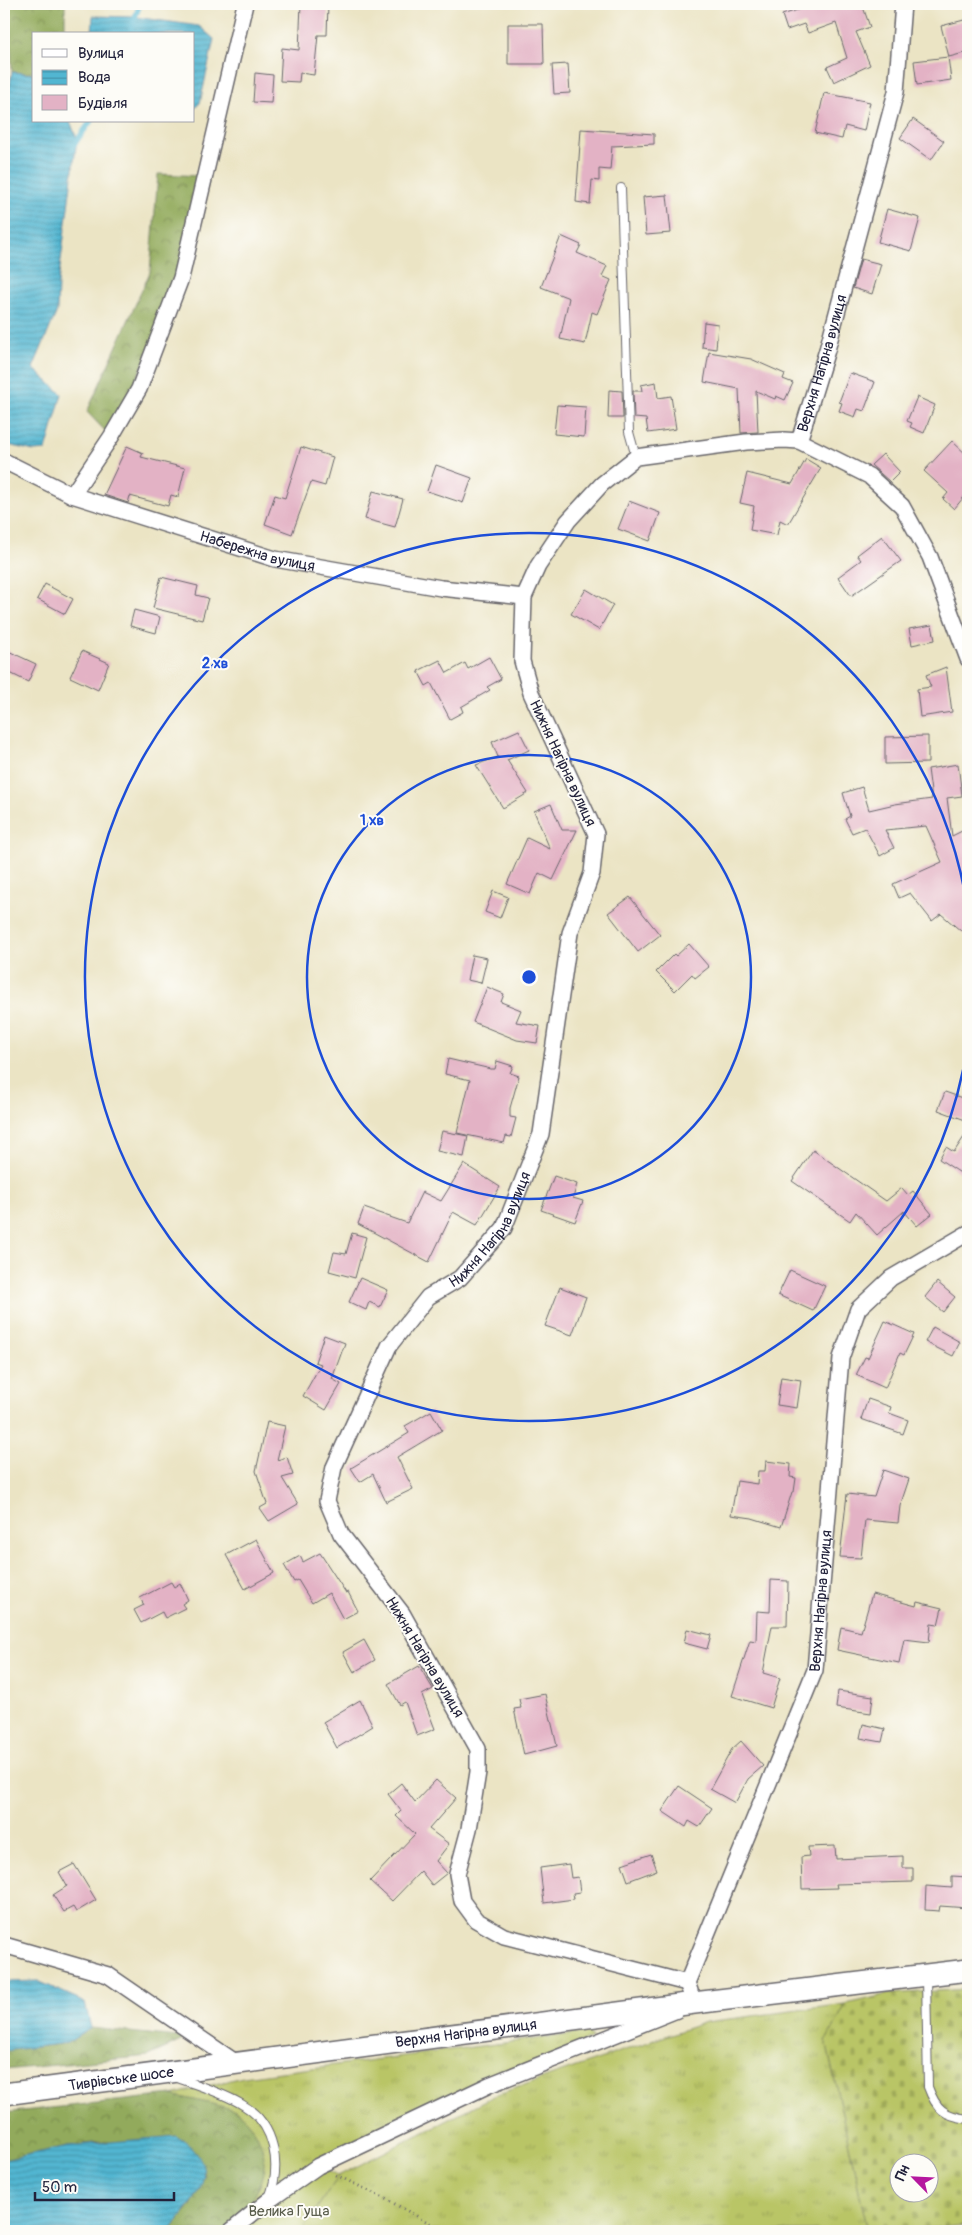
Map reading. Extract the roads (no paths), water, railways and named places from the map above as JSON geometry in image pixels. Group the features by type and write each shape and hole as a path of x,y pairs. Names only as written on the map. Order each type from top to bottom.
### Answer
{"main road":[{"name":"Верхня Нагірна вулиця","path":"238,2064 694,2003 968,1970"},
{"name":"Тиврівське шосе","path":"4,2094 238,2064"}],"street":[{"path":"72,495 111,437 139,389 181,278 245,4"},
{"name":"Верхня Нагірна вулиця","path":"903,4 896,92 827,350 799,441 869,476 902,506 930,557 968,659"},
{"path":"636,457 746,442 799,441"},
{"name":"Нижня Нагірна вулиця","path":"636,457 602,484 568,521 538,566 524,597 522,661 531,693 596,834 592,873 570,933 541,1134 504,1228 460,1278 428,1297 389,1346 334,1467 328,1500 341,1534 402,1614 478,1749 478,1772 469,1828 457,1874 462,1900 476,1920 504,1936 687,1983"},
{"name":"Набережна вулиця","path":"4,461 72,495 275,559 441,588 524,597"},
{"name":"Верхня Нагірна вулиця","path":"687,1983 815,1670 841,1358 858,1309 891,1278 968,1233"},
{"path":"4,1945 108,1975 238,2064"},
{"path":"231,2231 268,2201 318,2166 489,2086 610,2039 694,2003 687,1983"}],"lane":[{"path":"621,188 629,432 636,457"},
{"path":"926,1974 928,2086 934,2102 944,2112 968,2119"},
{"path":"167,2073 242,2104 253,2112 272,2142 276,2163 276,2182 268,2201"}],"water":[{"path":"93,16 135,17 199,26 214,39 200,103 195,108 195,32 92,32"},
{"path":"12,72 32,74 32,122 70,122 77,139 58,283 57,311 33,368 62,394 46,450 34,451 4,444 4,119"},
{"path":"38,1981 85,2002 91,2028 67,2043 4,2051 4,1982"},
{"path":"176,2136 191,2147 200,2159 203,2170 202,2182 197,2194 170,2231 4,2231 4,2160 68,2146"}],"waterway":[{"path":"130,32 140,4"},
{"path":"73,146 90,122"}],"park label":[{"name":"Велика Гуща","path":"289,2211"}]}
